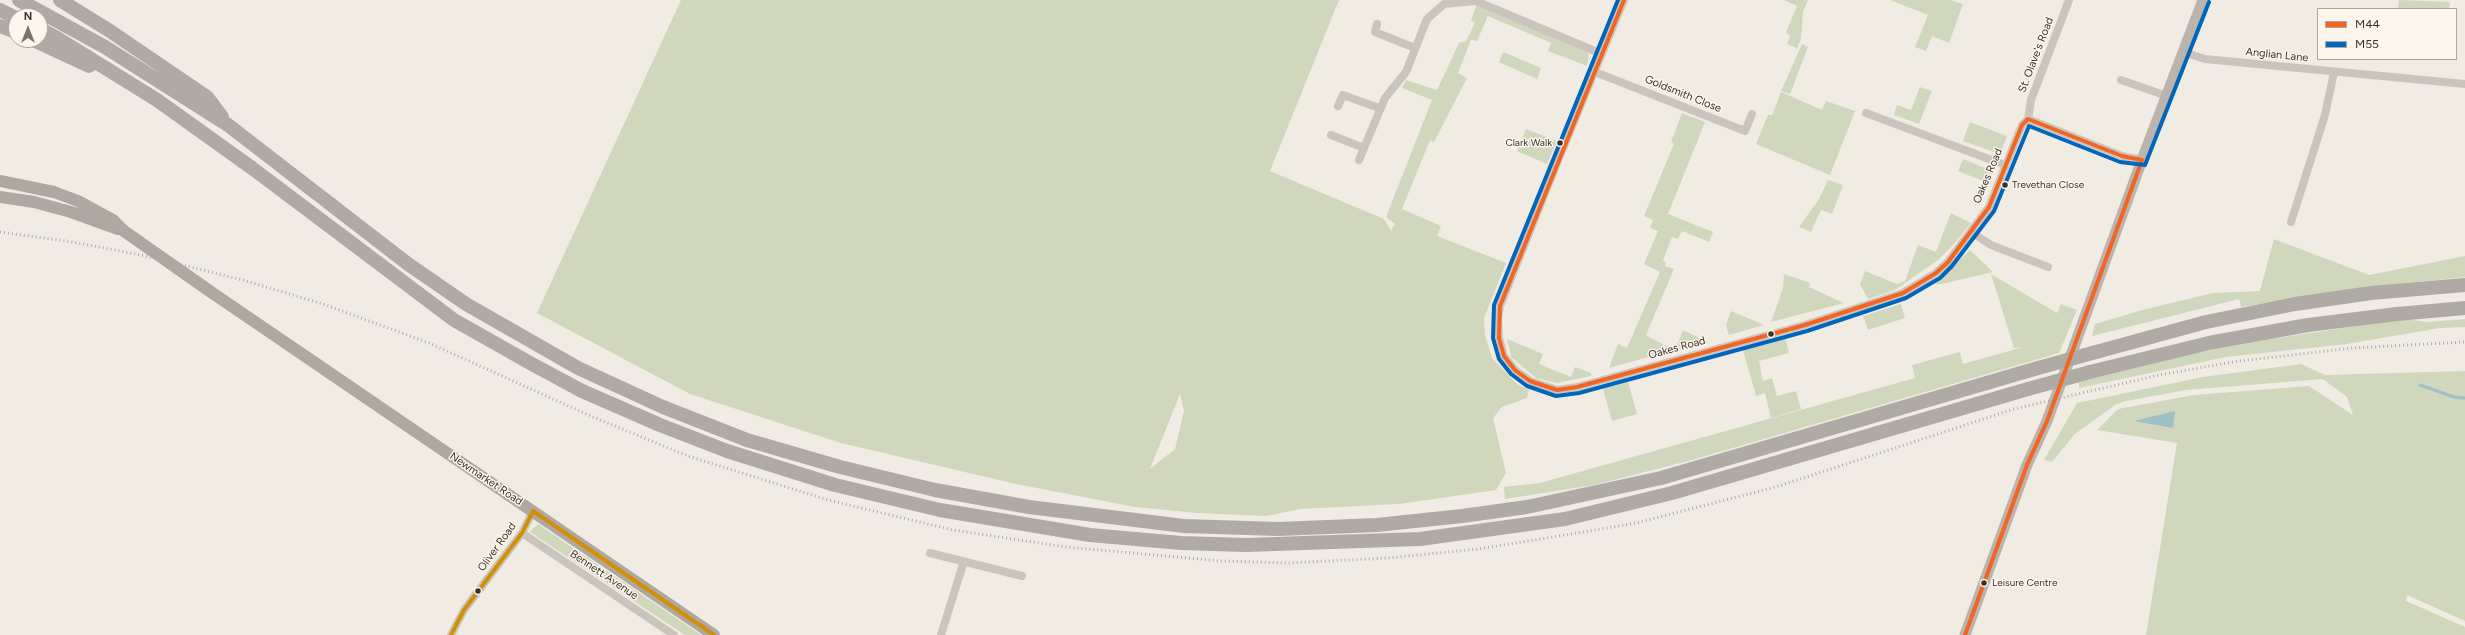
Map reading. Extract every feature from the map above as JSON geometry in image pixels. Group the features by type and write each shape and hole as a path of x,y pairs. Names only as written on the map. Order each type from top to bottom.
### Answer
{"highway":[{"path":"19,0 105,47 228,125 390,251 466,304 578,368 663,407 747,440 840,467 935,490 1084,515 1184,526 1278,529 1377,525 1527,507 1661,478 2038,368 2206,322 2295,304 2371,293 2465,285"},
{"path":"60,0 110,31 207,98 228,125"},
{"path":"48,33 157,100 252,168 454,320 582,391 660,425 721,448 835,485 940,510 1028,526 1181,543 1246,545 1420,539 1510,527 1565,518 1672,493 2028,389 2090,372 2209,343 2308,325 2396,314 2465,308"},
{"path":"48,47 157,100"}],"main road":[{"path":"0,181 54,192 78,201 112,220 124,231"},
{"path":"0,197 34,202 71,212 124,231"},
{"name":"Newmarket Road","path":"124,231 714,635"}],"street":[{"name":"Oakes Road","path":"1624,0 1500,306 1499,338 1504,356 1515,370 1536,383 1557,390 1577,387 1805,325 1903,293 1936,273 1948,262 1989,207 2022,125 2028,119"},
{"name":"St. Olave's Road","path":"2028,119 2031,100 2069,0"},
{"path":"1965,635 2027,465 2047,421 2142,160 2203,0"},
{"path":"1359,160 1384,98 1406,72 1426,19 1436,8 1452,2 1476,1 1602,54"},
{"path":"1377,24 1375,32 1415,48"},
{"name":"Anglian Lane","path":"2183,52 2205,59 2465,84"},
{"name":"Goldsmith Close","path":"1595,72 1746,131 1752,114"},
{"path":"2291,222 2325,115 2334,72"},
{"path":"2121,80 2167,96"},
{"path":"1338,106 1342,95 1379,108"},
{"path":"1866,113 2005,165"},
{"path":"2028,119 2122,156 2142,160"},
{"path":"1331,135 1364,148"},
{"path":"1971,232 1991,245 2048,267"},
{"name":"Oliver Road","path":"451,635 464,610 522,533 533,511"},
{"name":"Bennett Avenue","path":"522,533 674,635"},
{"path":"930,553 1022,576"},
{"path":"941,635 964,561"}],"green space":[{"path":"681,0 1339,0 1270,171 1384,219 1391,231 1395,224 1386,217 1432,100 1402,88 1406,80 1437,90 1459,43 1466,41 1475,23 1471,20 1477,4 1584,48 1589,54 1587,66 1548,51 1551,43 1488,16 1477,41 1471,40 1458,73 1467,78 1434,142 1430,140 1402,209 1441,226 1437,236 1506,263 1484,318 1485,335 1492,358 1517,384 1529,390 1527,398 1502,407 1493,418 1506,473 1496,490 1399,504 1300,509 1266,516 1197,513 1135,507 1016,484 841,443 690,394 537,313","holes":["1180,394 1184,411 1175,449 1150,469"]},
{"path":"1784,0 1808,0 1803,12 1801,39 1797,48 1787,44 1790,36 1786,32 1797,6"},
{"path":"1890,0 1951,0 1963,4 1949,43 1932,36 1926,51 1915,47 1928,15"},
{"path":"2399,0 2450,2 2449,8 2398,8"},
{"path":"1802,44 1808,47 1790,94 1781,91"},
{"path":"1503,52 1541,68 1537,79 1499,62"},
{"path":"1920,87 1932,91 1919,124 1894,115 1897,105 1911,110"},
{"path":"1781,92 1822,110 1826,101 1855,111 1830,175 1756,144 1768,115 1772,115"},
{"path":"1682,113 1705,122 1668,214 1713,232 1709,242 1682,231 1678,239 1672,237 1663,260 1666,263 1665,266 1674,269 1646,335 1673,350 1609,368 1618,344 1627,348 1660,272 1644,264 1658,231 1650,228 1653,220 1644,216 1674,144 1671,142"},
{"path":"1970,122 2007,136 2000,154 1963,141"},
{"path":"1526,129 1557,141 1547,164 1517,151"},
{"path":"1963,159 1993,171 1988,183 1958,171"},
{"path":"1828,180 1843,185 1832,214 1821,210 1811,232 1799,227 1819,199"},
{"path":"1951,213 1971,223 1953,245 1938,260 1895,290 1868,299 1860,284 1865,271 1897,284 1905,281 1918,245 1936,252"},
{"path":"2274,239 2369,275 2465,256 2465,277 2370,287 2241,307 2239,299 2092,336 2095,324 2146,309 2213,293 2260,291"},
{"path":"1970,250 1993,272 1937,285 1936,283"},
{"path":"1784,274 1810,283 1809,287 1844,303 1771,322 1783,288"},
{"path":"1991,274 2057,313 2061,304 2077,310 2059,353 1692,460 1594,485 1505,499 1504,487 1540,483 1915,378 1912,365 1960,352 1963,364 2023,347 2014,348"},
{"path":"1901,304 1905,318 1868,330 1863,316"},
{"path":"1731,311 1764,325 1729,335 1726,325"},
{"path":"2403,319 2428,322 2465,319 2465,327 2440,328 2347,344 2226,357 2079,388 2079,382 2196,353 2271,339"},
{"path":"1683,330 1708,342 1675,350"},
{"path":"1785,337 1789,353 1759,361 1763,381 1772,378 1777,396 1796,391 1801,409 1771,418 1765,393 1756,396 1743,350"},
{"path":"1507,339 1543,354 1539,364 1571,377 1575,367 1591,373 1591,376 1557,383 1536,378 1511,357"},
{"path":"2301,364 2325,375 2465,371 2465,621 2407,595 2406,601 2465,627 2465,635 2146,635 2177,443 2097,430 2118,409 2194,395 2309,386 2353,415 2347,397 2323,379 2186,390 2126,401 2115,405 2075,434 2052,462 2044,460 2077,403 2203,377"},
{"path":"1628,382 1637,414 1612,421 1603,389"},
{"path":"538,524 701,635 685,635 530,532"}],"water":[{"path":"2175,411 2173,428 2134,421"}],"waterway":[{"path":"2420,385 2454,397 2465,398"}],"railway":[{"path":"0,232 73,242 141,255 243,280 323,304 429,343 593,417 688,456 828,500 953,530 1066,547 1221,561 1288,563 1388,558 1478,549 1636,523 1779,486 2014,409 2159,375 2239,361 2353,348 2465,342"}],"transit line":[{"name":"M55","path":"1618,0 1494,305 1493,338 1499,359 1511,374 1527,386 1556,396 1579,393 1807,331 1906,298 1940,278 1952,266 1994,211 2029,126 2120,162 2145,165 2209,2"},
{"name":"M44","path":"1624,0 1500,306 1499,338 1504,356 1515,370 1530,381 1557,390 1577,387 1805,325 1903,293 1936,273 1948,262 1989,207 2022,125 2028,119 2122,156 2142,160 2047,421 2027,465 1965,635"},
{"path":"451,635 464,610 522,533 533,511 714,635"}],"place":[{"name":"Clark Walk","path":"1560,143"},
{"name":"Trevethan Close","path":"2005,185"},
{"name":"Leisure Centre","path":"1984,583"}]}
